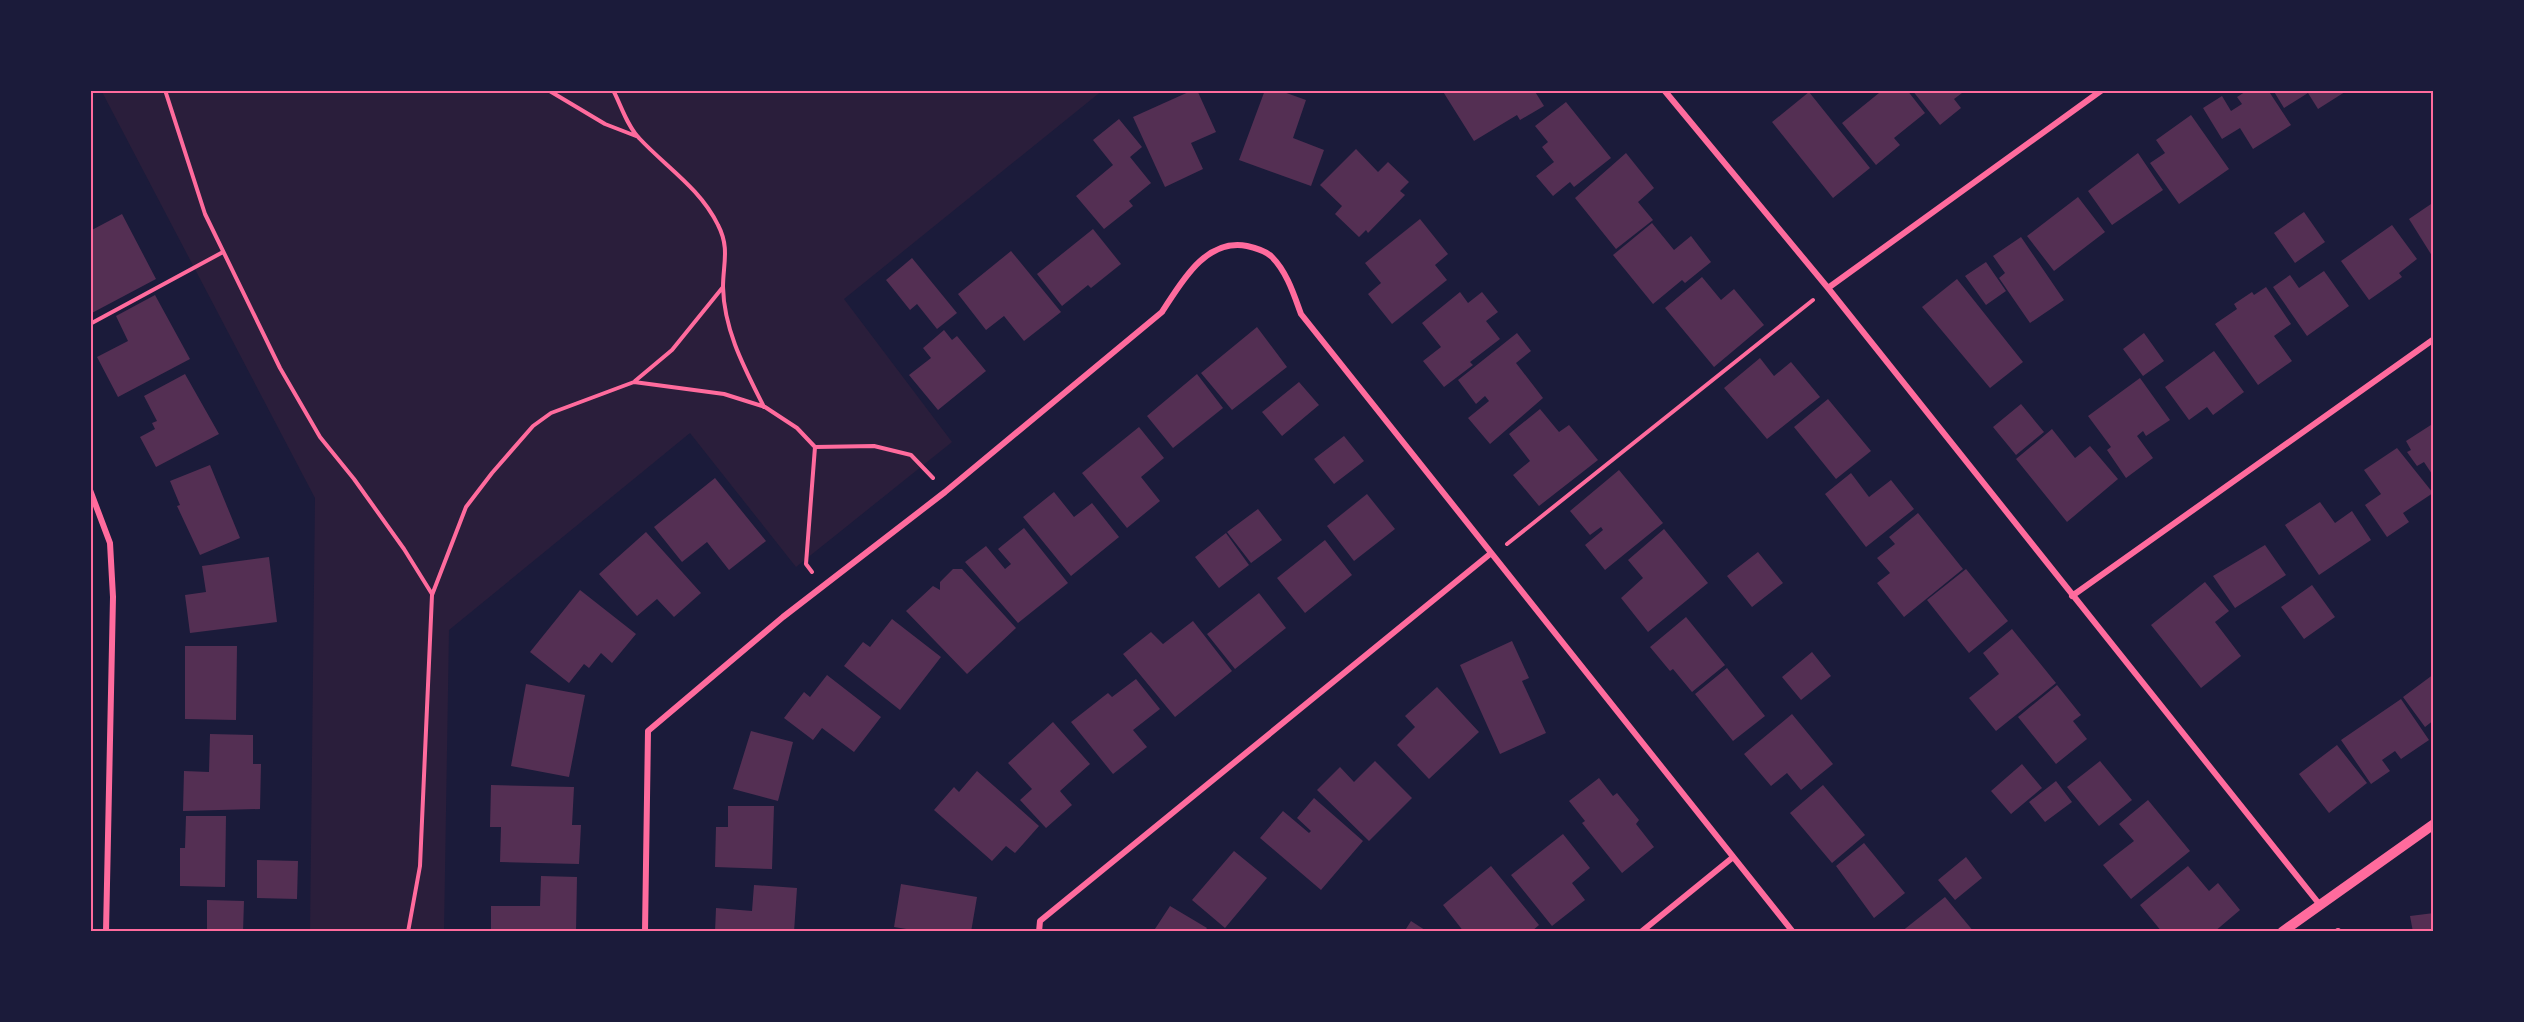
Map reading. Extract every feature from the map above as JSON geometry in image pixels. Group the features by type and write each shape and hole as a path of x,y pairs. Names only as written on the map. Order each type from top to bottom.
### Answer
{"street":[{"path":"1664,90 1828,288 2320,905"},
{"path":"1828,288 2102,90"},
{"path":"645,932 648,731 783,617 945,492 1162,312 1178,286 1202,258 1221,248 1243,245 1271,255 1290,285 1301,314 1793,932"},
{"path":"2072,596 2434,339"},
{"path":"90,490 110,543 113,597 106,932"},
{"path":"1039,932 1040,921 1490,554"},
{"path":"2282,932 2434,824"},
{"path":"1641,932 1732,858"}],"path":[{"path":"165,90 205,214 280,368 320,437 354,479 404,549 432,595"},
{"path":"548,90 605,124 637,137 687,181 718,225 727,256 723,287 736,353 765,407"},
{"path":"613,90 637,137"},
{"path":"90,324 223,252"},
{"path":"408,932 420,866 432,595 466,507 533,426 551,413 634,382 672,350 723,287"},
{"path":"1519,538 1800,310"},
{"path":"634,382 724,394 765,407 797,428 815,447 874,446 911,455 925,468"},
{"path":"806,564 815,447"}],"shaded area":[{"path":"101,90 1103,90 844,299 952,442 796,567 690,433 449,630 444,932 310,932 315,498"}],"building":[{"path":"1197,90 1216,132 1191,143 1203,169 1165,187 1133,117"},
{"path":"1265,90 1278,90 1306,100 1293,138 1324,150 1311,186 1239,160"},
{"path":"1442,90 1534,90 1544,106 1520,120 1517,115 1474,141"},
{"path":"1877,90 1907,90 1925,113 1894,138 1900,145 1876,165 1842,123 1879,93"},
{"path":"1912,90 1966,90 1954,99 1961,108 1940,125"},
{"path":"2248,90 2268,90 2291,125 2253,149 2240,128 2222,139 2203,108 2222,96 2231,111 2242,104 2237,97"},
{"path":"2273,90 2348,90 2318,109 2308,93 2284,108"},
{"path":"1809,92 1870,168 1833,198 1772,122"},
{"path":"1566,102 1611,158 1574,187 1570,182 1553,196 1536,176 1554,162 1542,147 1548,142 1535,126"},
{"path":"2191,115 2229,169 2179,204 2150,163 2165,153 2156,140"},
{"path":"1119,119 1142,147 1130,157 1151,183 1129,201 1133,206 1104,229 1076,196 1113,165 1093,140"},
{"path":"1356,149 1378,172 1388,162 1409,182 1400,191 1405,195 1368,233 1366,230 1359,237 1335,214 1342,206 1320,185"},
{"path":"1626,153 1654,188 1638,202 1653,220 1616,249 1575,198"},
{"path":"2138,153 2163,190 2112,225 2088,191"},
{"path":"2078,197 2105,232 2054,271 2027,236"},
{"path":"2434,202 2434,259 2409,219"},
{"path":"2304,212 2325,242 2295,263 2274,233"},
{"path":"122,214 156,279 90,314 90,231"},
{"path":"1420,219 1448,254 1435,265 1447,280 1392,324 1368,294 1381,283 1365,263"},
{"path":"1652,223 1674,250 1691,236 1711,262 1685,283 1682,280 1653,304 1613,255"},
{"path":"2392,225 2417,259 2399,273 2402,277 2369,300 2341,261"},
{"path":"1093,229 1121,264 1091,288 1088,285 1062,306 1037,274"},
{"path":"2021,237 2064,300 2030,323 1999,278 2005,273 1993,256"},
{"path":"1011,251 1061,312 1024,341 1004,316 986,330 958,294"},
{"path":"912,258 957,313 937,329 917,304 910,310 886,280"},
{"path":"1986,262 2006,291 1986,305 1965,276"},
{"path":"2324,271 2349,306 2307,336 2273,287 2290,275 2299,288"},
{"path":"1702,277 1721,300 1734,289 1764,325 1714,367 1665,308"},
{"path":"1957,279 2023,362 1990,388 1922,307"},
{"path":"2266,287 2291,324 2274,336 2292,361 2258,385 2215,324 2237,309 2234,304 2252,292 2254,295"},
{"path":"1460,292 1468,303 1482,292 1498,312 1486,321 1500,339 1470,362 1473,365 1444,387 1423,361 1441,347 1422,323"},
{"path":"155,295 190,359 118,397 97,357 128,341 116,316"},
{"path":"1257,327 1287,367 1232,410 1201,373"},
{"path":"944,330 952,340 957,336 986,371 938,410 909,375 931,358 923,348"},
{"path":"1517,333 1531,351 1516,363 1543,398 1490,444 1468,418 1489,401 1485,396 1476,404 1458,380"},
{"path":"2144,333 2164,361 2143,376 2123,349"},
{"path":"2214,351 2244,392 2213,415 2207,407 2189,420 2165,387"},
{"path":"1760,358 1774,376 1791,362 1820,397 1767,439 1724,388"},
{"path":"185,374 219,434 156,467 140,437 155,429 152,423 157,421 144,396"},
{"path":"1197,374 1223,408 1173,448 1147,416"},
{"path":"2140,378 2170,420 2146,436 2143,431 2137,436 2153,458 2126,478 2107,450 2111,447 2088,416"},
{"path":"1299,382 1319,405 1282,436 1262,412"},
{"path":"1828,399 1871,451 1836,479 1794,427"},
{"path":"2021,404 2044,432 2016,455 1993,427"},
{"path":"1540,409 1559,432 1569,425 1598,460 1539,506 1513,475 1530,461 1509,434"},
{"path":"2434,423 2434,477 2424,462 2417,466 2407,452 2411,450 2406,441"},
{"path":"1139,427 1164,458 1141,477 1160,501 1127,528 1082,473"},
{"path":"2052,429 2075,458 2090,446 2118,479 2067,522 2016,459"},
{"path":"1344,436 1364,461 1334,484 1314,459"},
{"path":"2397,448 2433,493 2403,513 2409,522 2387,537 2365,505 2381,494 2364,470"},
{"path":"210,465 240,538 200,555 177,506 180,505 170,481"},
{"path":"1619,470 1663,523 1605,570 1585,545 1603,530 1601,527 1590,535 1570,511"},
{"path":"1851,473 1869,497 1891,480 1914,509 1866,547 1825,494"},
{"path":"715,478 766,541 729,570 707,542 682,562 654,527"},
{"path":"1054,492 1074,517 1092,503 1119,537 1071,576 1023,517"},
{"path":"1367,494 1395,529 1354,561 1327,526"},
{"path":"2320,502 2335,523 2352,511 2371,540 2319,575 2285,525"},
{"path":"1258,509 1282,540 1251,563 1227,532"},
{"path":"1918,513 1963,569 1904,617 1877,583 1890,573 1877,558 1895,544 1889,537"},
{"path":"1024,528 1068,583 1018,623 965,562 986,546 1005,569 1011,564 998,549"},
{"path":"1664,529 1708,583 1648,632 1621,598 1643,578 1628,560"},
{"path":"646,532 701,593 674,617 657,599 637,616 599,574"},
{"path":"1226,533 1249,565 1219,588 1195,557"},
{"path":"1325,540 1352,575 1305,613 1277,578"},
{"path":"2265,545 2286,575 2235,608 2213,576"},
{"path":"1758,552 1783,583 1752,607 1727,576"},
{"path":"269,557 277,622 190,633 185,595 206,592 202,566"},
{"path":"953,569 962,569 1016,628 967,674 906,611 933,586 940,590 940,582"},
{"path":"1966,569 2008,621 1969,653 1927,600"},
{"path":"2205,582 2229,611 2215,622 2241,656 2201,688 2151,625"},
{"path":"2312,585 2335,617 2304,639 2281,607"},
{"path":"580,590 636,634 612,663 601,653 589,668 584,664 569,683 530,652"},
{"path":"1259,593 1286,628 1235,669 1207,634"},
{"path":"1686,617 1725,665 1692,692 1673,669 1670,671 1650,647"},
{"path":"892,619 941,657 900,710 844,666 863,642 870,647"},
{"path":"1193,621 1232,671 1175,717 1123,654 1151,632 1163,644"},
{"path":"2012,629 2056,683 1996,731 1969,698 1999,674 1983,653"},
{"path":"1512,641 1529,678 1522,681 1546,733 1500,754 1460,665"},
{"path":"185,646 237,646 236,720 185,719"},
{"path":"1812,652 1831,676 1801,700 1782,677"},
{"path":"1727,668 1765,716 1733,741 1695,694"},
{"path":"2434,674 2434,720 2425,727 2403,697"},
{"path":"827,675 881,717 854,752 822,728 813,740 784,718 804,692 810,697"},
{"path":"1136,679 1160,709 1133,730 1147,747 1113,774 1071,722 1108,693 1112,697"},
{"path":"526,684 585,695 569,777 511,766"},
{"path":"2057,685 2081,715 2073,721 2087,739 2056,764 2018,717"},
{"path":"1437,687 1479,732 1429,779 1397,745 1415,727 1405,716"},
{"path":"2401,699 2429,740 2401,759 2395,751 2382,760 2390,771 2371,784 2341,740"},
{"path":"1792,714 1833,764 1801,790 1787,773 1771,786 1744,754"},
{"path":"1053,722 1090,764 1060,791 1072,805 1046,828 1020,800 1032,789 1008,763"},
{"path":"751,731 793,742 778,801 733,789"},
{"path":"210,734 253,735 253,764 261,764 260,809 183,811 184,771 209,772"},
{"path":"2337,745 2367,783 2329,813 2299,774"},
{"path":"1375,761 1412,798 1369,841 1317,790 1340,767 1354,782"},
{"path":"2100,761 2132,800 2099,826 2067,787"},
{"path":"2022,764 2042,788 2011,814 1991,791"},
{"path":"977,771 1039,826 1015,853 1006,846 992,861 934,810 954,787 959,792"},
{"path":"1599,778 1613,796 1617,793 1639,820 1636,824 1654,847 1622,873 1582,823 1585,821 1569,801"},
{"path":"2056,781 2072,802 2045,822 2029,802"},
{"path":"491,785 574,787 572,825 581,825 579,864 500,862 501,827 490,827"},
{"path":"1823,785 1865,835 1832,863 1790,813"},
{"path":"1314,798 1363,841 1321,890 1260,838 1283,811 1309,833 1311,831 1297,818"},
{"path":"2148,800 2190,851 2131,899 2103,865 2134,841 2119,824"},
{"path":"728,806 774,806 772,869 715,867 716,827 728,827"},
{"path":"186,816 226,816 225,887 180,886 180,848 185,848"},
{"path":"1563,834 1590,868 1572,883 1585,900 1552,926 1511,875"},
{"path":"1864,843 1905,893 1874,918 1836,866"},
{"path":"1234,851 1267,878 1225,928 1192,900"},
{"path":"1966,857 1982,878 1955,900 1938,880"},
{"path":"257,860 298,861 297,899 257,898"},
{"path":"1491,866 1539,925 1531,932 1464,932 1443,905"},
{"path":"2188,866 2209,891 2218,883 2240,910 2214,932 2162,932 2140,905"},
{"path":"541,876 577,877 576,932 491,932 491,906 540,906"},
{"path":"901,884 977,897 971,932 925,932 894,927"},
{"path":"754,885 797,888 794,932 715,932 716,908 752,911"},
{"path":"1945,897 1974,932 1901,932"},
{"path":"207,900 244,901 243,932 189,932 189,929 207,929"},
{"path":"1170,906 1207,928 1204,932 1153,932"},
{"path":"2434,913 2434,932 2413,932 2410,916"},
{"path":"1411,921 1428,932 1404,932"}]}
